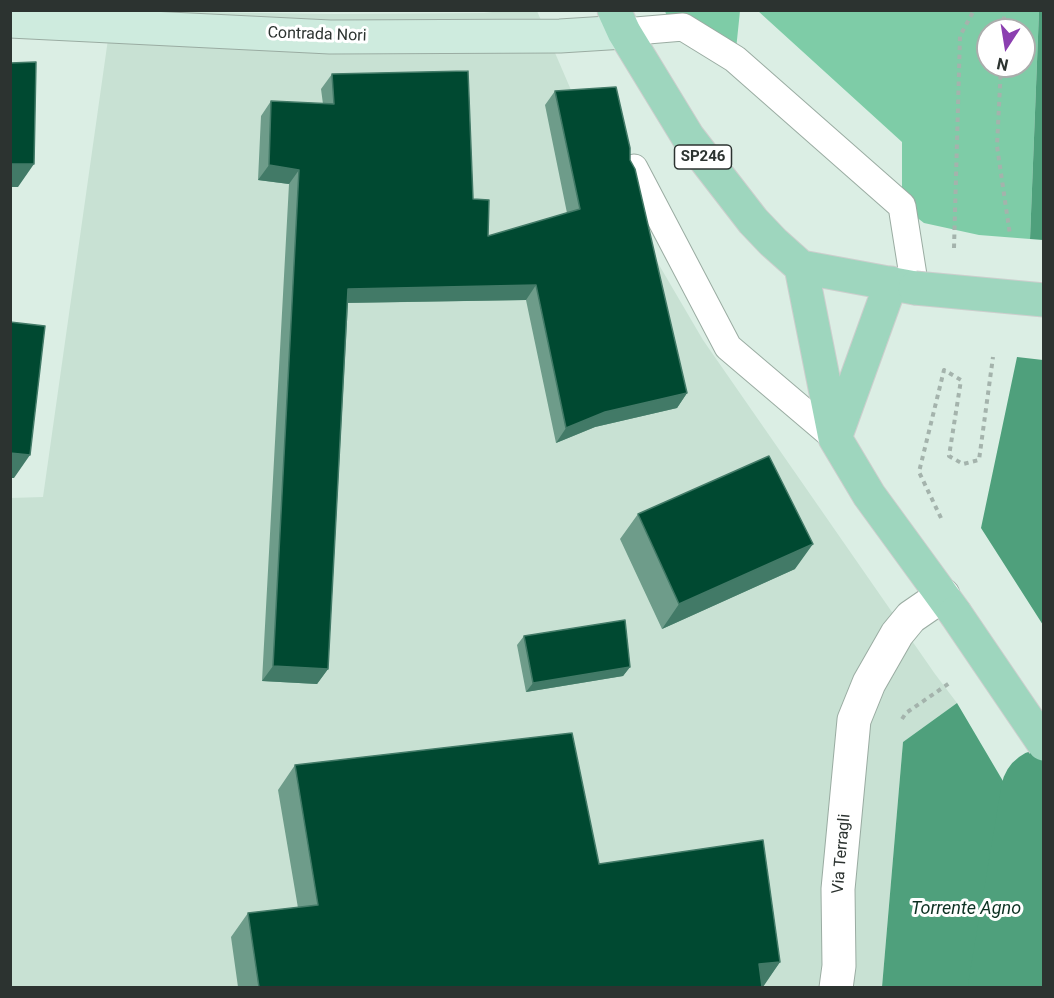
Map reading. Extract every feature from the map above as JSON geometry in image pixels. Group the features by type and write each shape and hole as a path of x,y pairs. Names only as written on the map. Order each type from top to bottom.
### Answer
{"main road":[{"name":"SP246","path":"619,21 688,137 753,221 801,267"},
{"path":"1044,300 903,285 801,267 835,438 869,495 949,604 1044,744"},
{"path":"835,438 903,285"}],"street":[{"name":"Contrada Nori","path":"10,21 330,37 560,36 619,21"},
{"name":"Via Terragli","path":"836,987 839,966 838,889 854,720 869,683 897,634 911,617 949,604"}],"lane":[{"path":"619,21 682,27 735,59 902,206 903,285"},
{"path":"634,168 728,347 835,438"}],"path":[{"path":"962,249 952,248 960,36 974,10"},
{"path":"1001,78 997,146 1010,235"}],"shaded area":[{"path":"112,11 335,14 537,11 611,183 703,340 957,703 903,742 882,987 11,987 10,498 43,497"},
{"path":"665,11 740,11 735,59 671,28"},
{"path":"758,11 1039,11 1030,239 979,235 924,223 902,206 902,142"}],"water":[{"path":"1039,11 1044,11 1043,240 1030,239"},
{"path":"1017,357 1043,360 1043,625 981,528"},
{"name":"Torrente Agno","path":"957,703 1043,849 1043,987 882,987 903,742"}],"building":[{"path":"36,62 34,164 10,164 10,63"},
{"path":"468,71 473,199 489,200 488,236 580,209 555,91 616,87 630,148 630,160 635,169 687,393 605,412 566,428 536,285 348,289 328,669 273,666 299,170 269,165 271,101 334,104 332,74"},
{"path":"10,322 45,326 30,455 10,453"},
{"path":"769,456 813,544 679,604 638,514"},
{"path":"625,620 630,667 533,683 524,636"},
{"path":"572,733 599,864 763,840 780,962 759,964 762,987 259,987 248,913 318,905 295,765"}],"waterway":[{"path":"1011,988 1044,792"}]}
